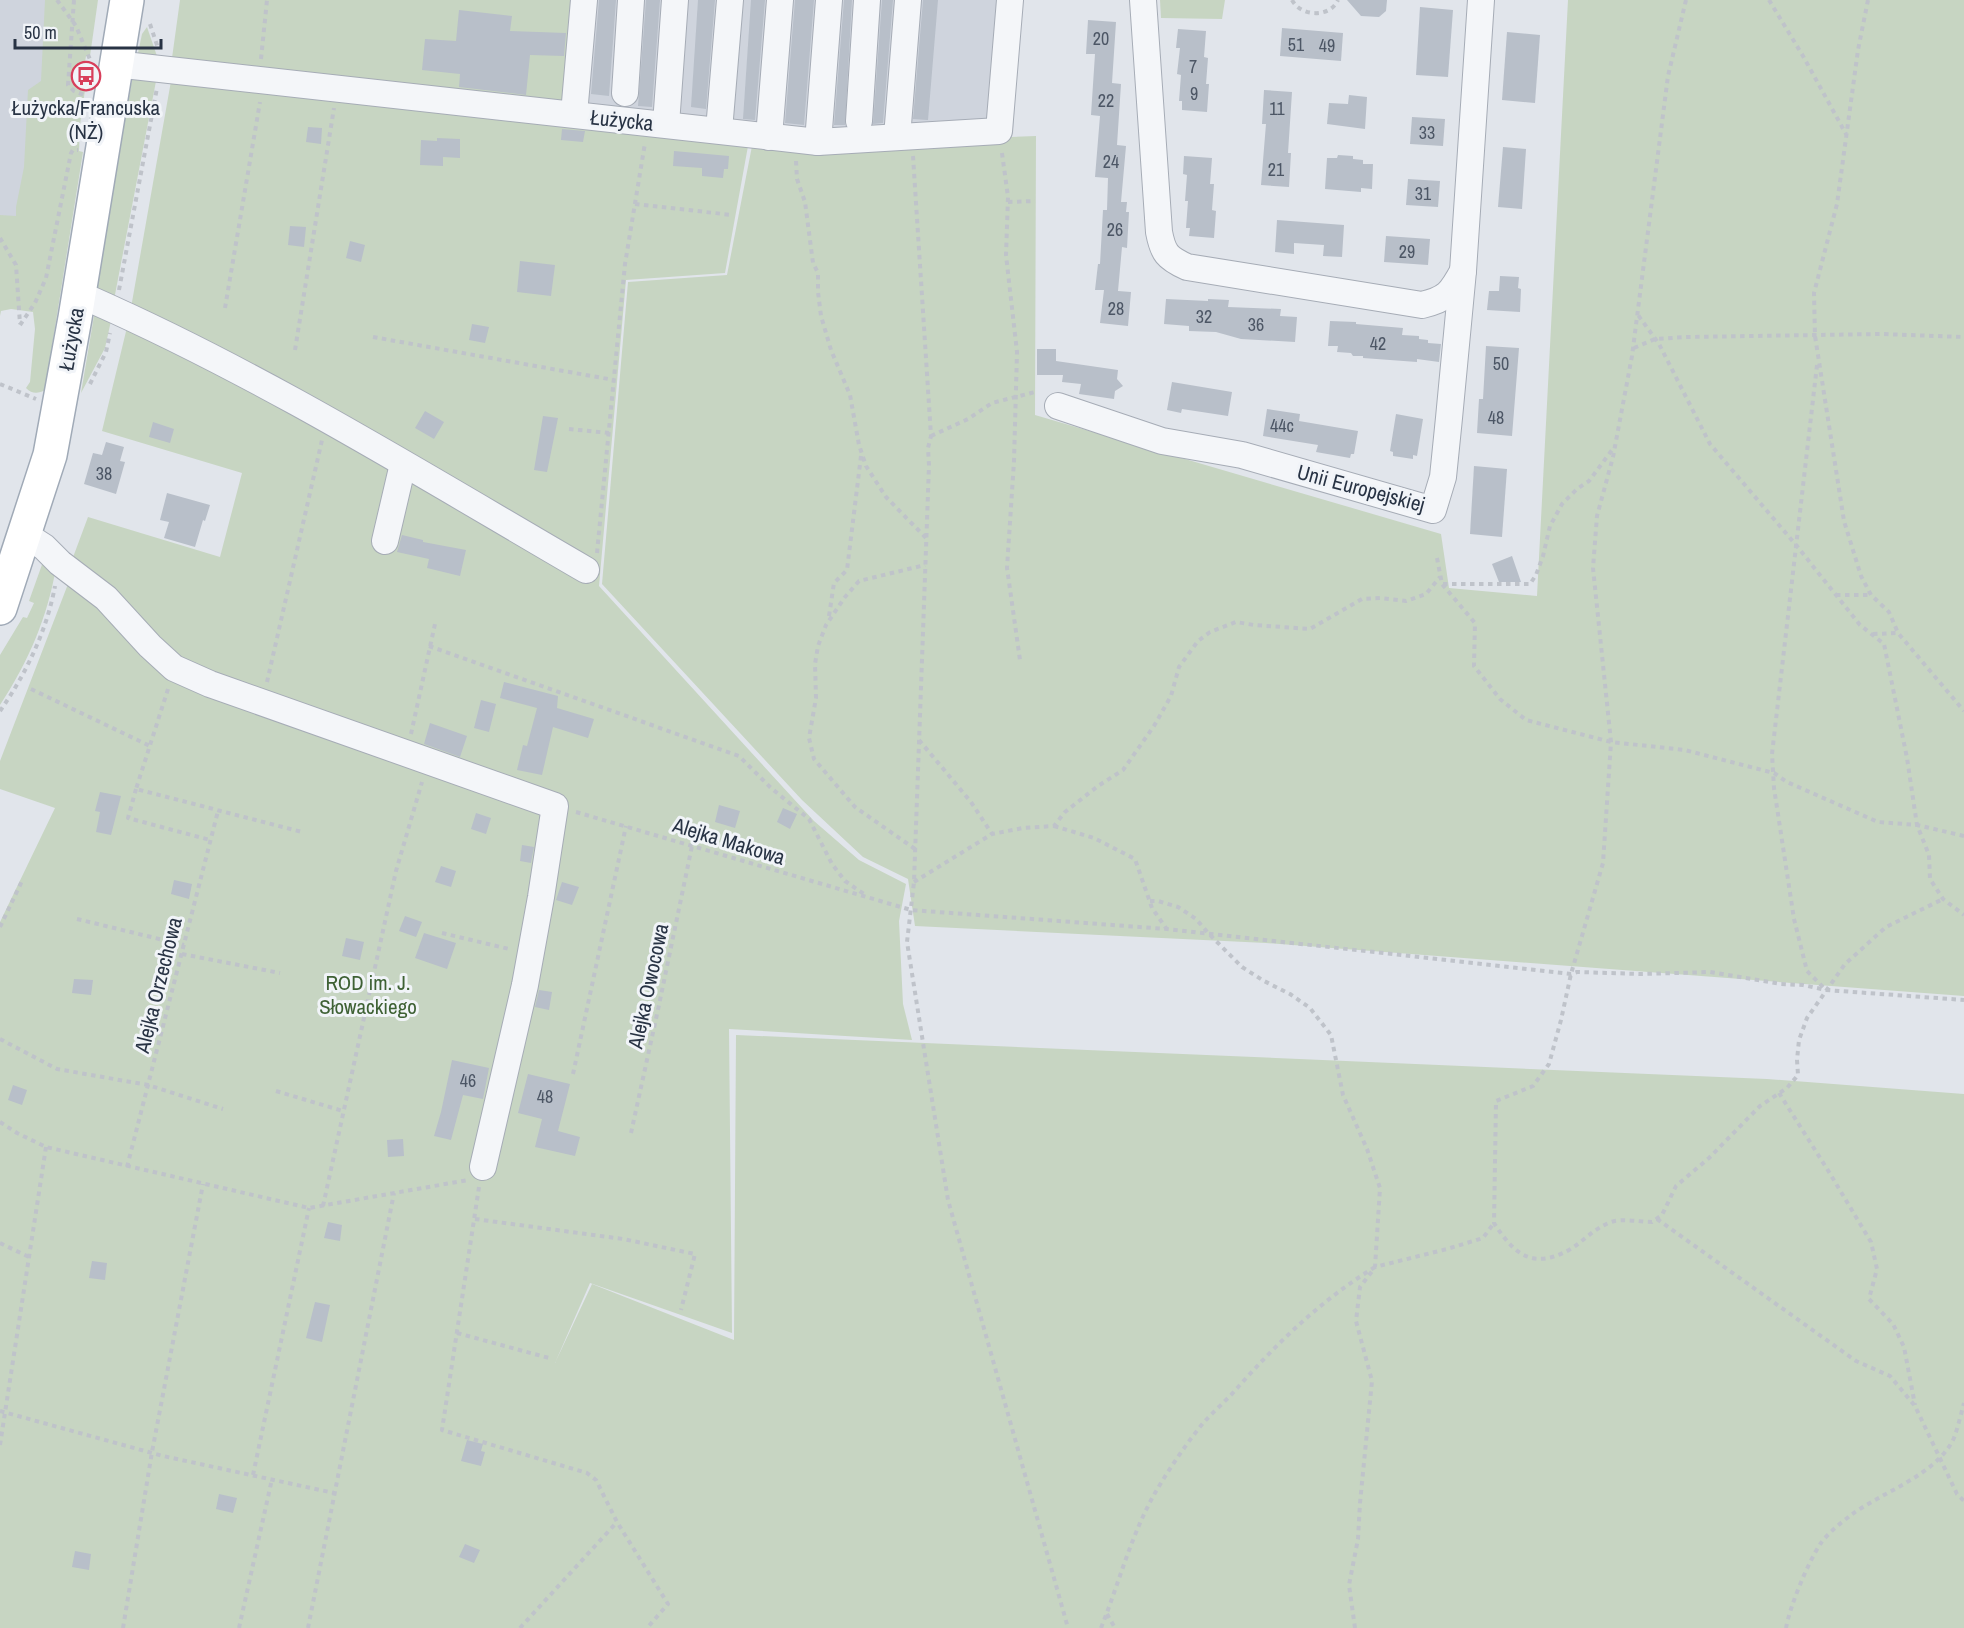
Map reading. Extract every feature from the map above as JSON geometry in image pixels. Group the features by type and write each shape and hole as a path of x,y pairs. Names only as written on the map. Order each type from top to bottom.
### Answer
{"main road":[{"name":"Łużycka","path":"0,608 50,455 75,318 104,64 138,10"}],"street":[{"path":"574,114 584,0"},
{"path":"625,93 632,0"},
{"path":"657,124 675,0"},
{"path":"719,130 730,0"},
{"path":"769,137 780,0"},
{"path":"808,141 829,0"},
{"path":"904,137 908,0"},
{"path":"999,131 1010,0"},
{"path":"1143,0 1159,232 1163,249 1173,261 1187,267 1422,305 1438,301 1453,290 1463,271"},
{"name":"Unii Europejskiej","path":"1058,406 1162,441 1242,455 1433,510 1443,477 1463,271 1481,0"},
{"path":"859,121 866,12 906,26"},
{"name":"Łużycka","path":"104,64 808,141 999,131"},
{"path":"92,300 222,362 586,570"},
{"path":"385,541 403,464"},
{"path":"24,534 44,547 60,563 106,598 150,646 174,668 210,684 555,806 530,954 482,1172"}],"path":[{"path":"57,0 104,64"},
{"path":"74,0 68,85 74,92 87,96"},
{"path":"225,308 261,80 267,0"},
{"path":"1292,0 1295,5 1305,11 1317,14 1329,11 1338,0"},
{"path":"1686,0 1668,76 1633,349 1615,445 1597,516 1593,568 1611,742 1603,863 1571,974 1549,1064 1533,1086 1496,1101 1494,1224 1505,1240 1523,1256 1533,1260 1547,1259 1570,1249 1589,1233 1613,1221 1652,1222 1657,1219 1662,1215 1676,1186 1709,1158 1760,1106 1787,1088 1798,1075 1799,1040 1806,1018 1845,964 1886,927 1943,899"},
{"path":"1769,0 1846,135"},
{"path":"1868,0 1837,204 1814,292 1815,336 1844,521 1861,576 1871,595 1889,612 1898,633 1964,711"},
{"path":"138,10 160,54"},
{"path":"88,389 106,352 158,82"},
{"path":"295,350 337,88"},
{"path":"586,570 593,572 596,559 625,264 635,204 657,124"},
{"path":"999,131 1008,202 1006,255 1017,352 1014,461 1007,568 1020,660"},
{"path":"904,137 931,436 927,448 929,465 914,882 907,942 948,1200 1068,1628"},
{"path":"808,141 794,153 797,179 806,202 813,263 818,273 821,316 831,351 850,394 866,466 886,497 926,538"},
{"path":"0,238 16,265 20,325 35,303 46,278 70,153 73,150"},
{"path":"1008,202 1035,201"},
{"path":"635,204 732,215"},
{"path":"1638,315 1655,339 1710,444 1860,625 1884,644 1907,758 1917,825 1929,855 1930,879 1943,899 1964,915"},
{"path":"1633,349 1655,339 1687,337 1881,334 1964,337"},
{"path":"374,337 614,380"},
{"path":"1818,358 1772,754 1794,919 1807,971 1826,990"},
{"path":"0,384 58,408"},
{"path":"931,436 968,419 992,403 1035,392"},
{"path":"263,703 327,420"},
{"path":"569,429 609,433"},
{"path":"1442,584 1530,584 1543,556 1550,526 1562,504 1589,481 1615,445"},
{"path":"829,620 834,584 847,570 862,453"},
{"path":"1437,558 1442,584 1475,623 1474,666 1500,699 1526,720 1611,742 1685,750 1774,773 1787,782 1878,822 1917,825 1964,836"},
{"path":"0,711 19,681 45,626 60,563"},
{"path":"915,849 855,807 814,759 809,738 816,698 815,664 818,646 829,620 844,597 859,581 925,565"},
{"path":"1054,826 1065,812 1123,770 1154,726 1171,696 1179,667 1198,641 1210,632 1236,622 1310,629 1362,599 1380,598 1406,601 1426,594 1441,576"},
{"path":"1836,595 1871,595"},
{"path":"411,736 435,624"},
{"path":"1872,634 1898,633"},
{"path":"429,646 739,756 771,788 809,819 832,864 845,880 867,897"},
{"path":"174,668 128,818 210,840"},
{"path":"31,689 150,746"},
{"path":"919,739 971,802 992,834"},
{"path":"322,1206 396,871 422,780 430,762"},
{"path":"136,789 302,832"},
{"name":"Alejka Makowa","path":"555,806 911,910 1167,929 1571,974 1577,972 1641,974 1710,972 1826,990 1964,999"},
{"name":"Alejka Orzechowa","path":"127,1167 218,811"},
{"path":"573,1074 626,826"},
{"path":"914,882 992,834 1023,828 1054,826 1094,838 1135,859 1152,908 1167,929"},
{"name":"Alejka Owocowa","path":"631,1133 692,846"},
{"path":"0,927 22,881"},
{"path":"1150,901 1178,907 1196,919 1242,967 1310,1008 1331,1035 1343,1095 1367,1149 1380,1188 1375,1267 1360,1287 1356,1322 1372,1381 1359,1503 1358,1539 1349,1585 1355,1628"},
{"path":"77,919 184,945"},
{"path":"442,933 530,954"},
{"path":"182,954 280,973"},
{"path":"0,1039 57,1069 148,1085 223,1109"},
{"path":"276,1091 343,1111"},
{"path":"1779,1093 1871,1242 1877,1269 1869,1299 1893,1324 1904,1347 1915,1406 1957,1494 1964,1501"},
{"path":"0,1122 46,1147 309,1208 394,1193 482,1172 442,1430 587,1473 596,1480 617,1522 668,1604 647,1628"},
{"path":"0,1445 3,1412 46,1147"},
{"path":"123,1628 152,1452 203,1184"},
{"path":"308,1628 394,1193"},
{"path":"253,1475 309,1208"},
{"path":"1657,1219 1857,1361 1890,1376 1915,1406"},
{"path":"475,1220 623,1239 695,1254 681,1310"},
{"path":"1101,1628 1132,1544 1155,1494 1205,1422 1248,1376 1310,1313 1375,1267 1483,1238 1494,1224"},
{"path":"0,1243 29,1257"},
{"path":"457,1333 549,1358"},
{"path":"1786,1628 1792,1607 1822,1542 1852,1514 1915,1478 1939,1458 1953,1439 1964,1403"},
{"path":"3,1412 152,1452 334,1493"},
{"path":"239,1628 272,1479"},
{"path":"520,1628 617,1522"},
{"path":"1107,1614 1115,1628"}],"shaded area":[{"path":"0,0 55,0 36,211 0,273"},
{"path":"578,0 1020,0 1013,134 794,140 572,117"}],"green space":[{"path":"45,0 98,0 90,56 86,56 82,81 86,83 79,151 83,152 45,390 35,393 26,388 30,382 35,329 33,312 11,309 1,311 0,316 0,215 16,216 24,167 28,90 41,81"},
{"name":"ROD im. J. Słowackiego","path":"180,0 578,0 572,117 750,135 725,273 626,280 599,586 814,821 859,860 906,884 899,921 903,1004 912,1040 729,1029 732,1333 590,1283 555,1363 592,1284 734,1340 736,1035 1767,1079 1964,1094 1964,1628 0,1628 0,922 55,808 0,789 0,761 68,584 72,560 88,517 220,557 242,473 102,431 129,319 171,81"},
{"path":"1160,0 1225,0 1222,19 1161,18"},
{"path":"1568,0 1964,0 1964,996 1266,943 915,926 908,879 863,857 802,800 602,584 628,282 727,275 752,146 1036,136 1035,415 1441,534 1449,588 1537,596"},
{"path":"147,27 159,62 145,59 138,53 142,34"},
{"path":"140,76 157,76 113,305 96,295 132,80"},
{"path":"102,314 112,316 105,348 81,393 94,316"},
{"path":"44,559 56,567 48,603 28,656 0,705 0,655 23,617 27,618 34,603 29,601"}],"building":[{"path":"599,0 616,0 609,96 591,94"},
{"path":"646,0 660,0 652,107 638,106"},
{"path":"698,0 715,0 706,109 691,107"},
{"path":"751,0 765,0 755,120 743,119"},
{"path":"795,0 814,0 804,125 785,123"},
{"path":"844,0 852,0 845,125 834,125"},
{"path":"882,0 893,0 883,123 873,124"},
{"path":"923,0 938,0 928,120 913,119"},
{"path":"1347,0 1387,0 1386,11 1379,17 1361,16"},
{"path":"1420,7 1453,10 1448,77 1416,75"},
{"path":"459,10 512,16 510,31 566,33 564,56 530,55 526,95 459,87 460,74 422,70 425,39 456,41"},
{"path":"1088,20 1116,22 1112,83 1121,84 1117,145 1126,146 1121,202 1127,202 1126,212 1129,212 1127,248 1122,247 1118,291 1131,292 1128,326 1100,323 1104,290 1095,290 1098,264 1100,264 1103,210 1107,210 1108,178 1095,177 1100,116 1091,115 1095,54 1086,54"},
{"path":"1282,28 1343,33 1341,61 1280,56"},
{"path":"1178,29 1206,31 1204,57 1208,58 1206,84 1209,84 1207,112 1182,110 1182,101 1179,101 1181,75 1177,74 1180,48 1176,48"},
{"path":"1507,32 1540,35 1535,103 1502,100"},
{"path":"1264,90 1292,92 1288,153 1291,153 1289,187 1261,185 1266,124 1262,124"},
{"path":"1349,95 1367,97 1365,129 1327,124 1329,103 1348,104"},
{"path":"1412,117 1445,119 1443,146 1410,144"},
{"path":"308,127 322,128 321,144 306,142"},
{"path":"562,129 585,131 583,142 561,140"},
{"path":"437,138 460,139 460,158 443,157 443,166 420,165 421,140 437,141"},
{"path":"1503,147 1526,149 1522,209 1498,207"},
{"path":"674,151 729,156 728,169 724,169 723,178 702,176 702,168 673,166"},
{"path":"1338,155 1353,156 1353,159 1363,160 1363,164 1373,164 1372,189 1361,188 1361,192 1325,189 1327,158 1337,158"},
{"path":"1184,156 1212,158 1210,184 1214,184 1212,210 1216,211 1214,238 1189,236 1190,228 1186,228 1188,201 1185,201 1187,175 1183,174"},
{"path":"1408,179 1440,181 1438,207 1406,205"},
{"path":"1277,220 1344,225 1342,257 1323,256 1324,245 1294,243 1294,254 1275,252"},
{"path":"290,226 306,227 304,247 288,245"},
{"path":"1386,236 1430,239 1428,265 1384,262"},
{"path":"350,241 365,245 361,262 346,258"},
{"path":"520,261 555,265 551,296 517,292"},
{"path":"1500,276 1519,277 1520,312 1487,310 1489,291 1499,291"},
{"path":"1166,299 1229,300 1228,307 1281,309 1280,316 1297,317 1295,342 1241,339 1216,332 1189,331 1189,326 1164,324"},
{"path":"1330,321 1403,328 1402,335 1419,336 1419,339 1428,340 1428,343 1441,344 1439,362 1417,359 1417,362 1363,358 1363,356 1353,356 1351,353 1337,352 1338,346 1328,346"},
{"path":"472,324 489,327 485,343 469,340"},
{"path":"1486,346 1519,348 1512,436 1477,433 1479,399 1483,399"},
{"path":"1037,349 1056,349 1056,361 1118,370 1117,379 1123,386 1115,391 1114,399 1079,394 1081,384 1062,382 1063,375 1037,375"},
{"path":"1172,382 1232,392 1228,416 1182,409 1181,413 1167,410"},
{"path":"1267,409 1300,414 1299,421 1358,431 1354,454 1351,454 1350,458 1316,452 1318,445 1263,436"},
{"path":"425,411 444,422 434,439 415,428"},
{"path":"1396,414 1423,419 1417,456 1413,455 1413,459 1393,456 1393,452 1390,451"},
{"path":"543,416 558,418 547,472 534,470"},
{"path":"153,422 174,429 170,443 149,437"},
{"path":"106,442 124,447 120,461 125,462 116,494 84,484 93,453 102,455"},
{"path":"1474,466 1507,469 1502,537 1470,534"},
{"path":"167,493 210,505 195,547 164,538 169,522 160,520"},
{"path":"402,535 423,540 423,542 466,550 460,576 427,568 429,559 397,552"},
{"path":"1512,556 1521,582 1499,582 1492,564"},
{"path":"504,682 558,696 557,708 594,719 588,738 553,727 542,775 517,770 523,745 527,746 537,708 500,698"},
{"path":"481,700 496,704 489,732 474,728"},
{"path":"430,723 467,736 460,757 424,744"},
{"path":"100,792 121,796 111,835 96,832 100,812 95,811"},
{"path":"719,805 740,811 735,828 715,822"},
{"path":"783,808 797,814 790,829 777,822"},
{"path":"476,813 491,818 486,834 471,829"},
{"path":"522,845 534,847 531,863 520,861"},
{"path":"441,866 456,871 451,887 435,882"},
{"path":"174,880 192,884 189,899 171,894"},
{"path":"562,882 579,887 572,905 556,900"},
{"path":"405,916 422,922 416,937 399,931"},
{"path":"424,933 456,943 447,969 415,958"},
{"path":"346,938 364,942 360,960 342,956"},
{"path":"74,979 93,980 91,995 72,993"},
{"path":"539,990 552,992 549,1010 535,1007"},
{"path":"634,1015 649,1017 646,1036 631,1034"},
{"path":"452,1060 489,1068 483,1099 463,1095 451,1140 434,1136"},
{"path":"528,1074 570,1084 558,1131 580,1137 575,1156 535,1147 542,1119 518,1113"},
{"path":"13,1085 27,1090 22,1105 8,1100"},
{"path":"403,1139 404,1156 388,1157 387,1140"},
{"path":"328,1222 342,1225 340,1241 324,1238"},
{"path":"92,1261 107,1263 105,1280 89,1278"},
{"path":"315,1302 330,1305 322,1342 306,1338"},
{"path":"467,1440 483,1444 481,1451 485,1452 481,1466 461,1461"},
{"path":"219,1494 237,1498 233,1513 216,1509"},
{"path":"465,1544 480,1550 474,1563 459,1557"},
{"path":"75,1551 91,1554 89,1570 72,1567"}],"place":[{"name":"Łużycka/Francuska (NŻ)","path":"86,76"}]}
